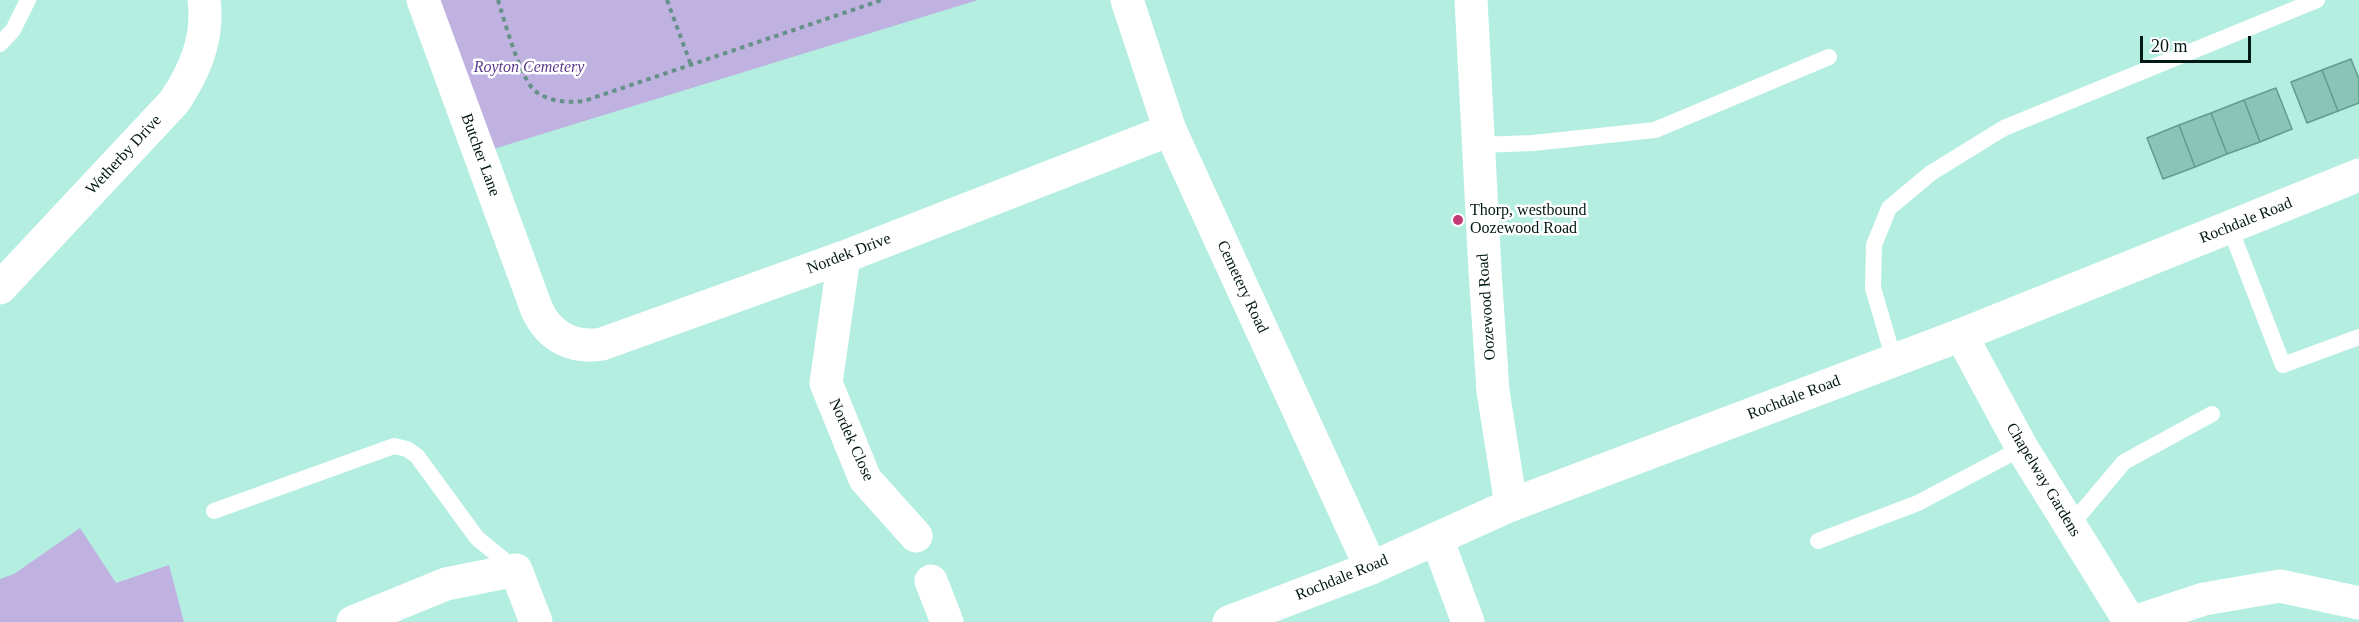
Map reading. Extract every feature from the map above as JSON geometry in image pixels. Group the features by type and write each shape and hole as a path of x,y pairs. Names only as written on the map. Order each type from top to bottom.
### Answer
{"street":[{"name":"Wetherby Drive","path":"0,288 174,102 189,80 199,55 204,31 204,0"},
{"name":"Butcher Lane","path":"423,0 537,310"},
{"name":"Cemetery Road","path":"1127,0 1170,130 1371,568"},
{"name":"Oozewood Road","path":"1471,0 1493,391 1511,506"},
{"name":"Nordek Drive","path":"537,310 552,333 565,341 589,346 613,340 844,256 1170,130"},
{"name":"Rochdale Road","path":"1229,622 1371,568 1511,506 1961,335 2359,175"},
{"name":"Nordek Close","path":"844,256 826,383 865,479 916,536"},
{"name":"Chapelway Gardens","path":"1961,335 2022,448 2132,622 2204,599 2280,586 2359,603"},
{"path":"1437,539 1468,622"},
{"path":"353,622 446,584 516,570 536,622"},
{"path":"931,581 947,622"}],"lane":[{"path":"0,44 13,30 28,0"},
{"path":"1894,360 1873,288 1874,244 1889,207 1931,173 2004,128 2317,0"},
{"path":"1478,145 1655,130 1829,57"},
{"path":"2230,228 2283,365 2359,338"},
{"path":"2070,526 2124,462 2212,414"},
{"path":"214,511 394,446 407,449 417,456 477,538 516,570"},
{"path":"1818,542 1918,503 2022,448"}],"path":[{"path":"498,0 522,71 533,90 564,103 584,101 882,0"},
{"path":"667,0 691,65"}],"green space":[{"name":"Royton Cemetery","path":"433,0 978,0 487,151"},
{"path":"80,528 116,583 169,565 184,622 0,622 0,579 14,574"}],"building":[{"path":"2351,59 2359,79 2359,103 2338,111 2322,70"},
{"path":"2322,70 2338,111 2307,123 2291,82"},
{"path":"2276,88 2292,129 2260,142 2244,100"},
{"path":"2244,100 2260,142 2227,154 2211,113"},
{"path":"2211,113 2227,154 2195,167 2179,125"},
{"path":"2179,125 2195,167 2163,179 2147,138"}],"place":[{"name":"Thorp, westbound Oozewood Road","path":"1458,220"}]}
